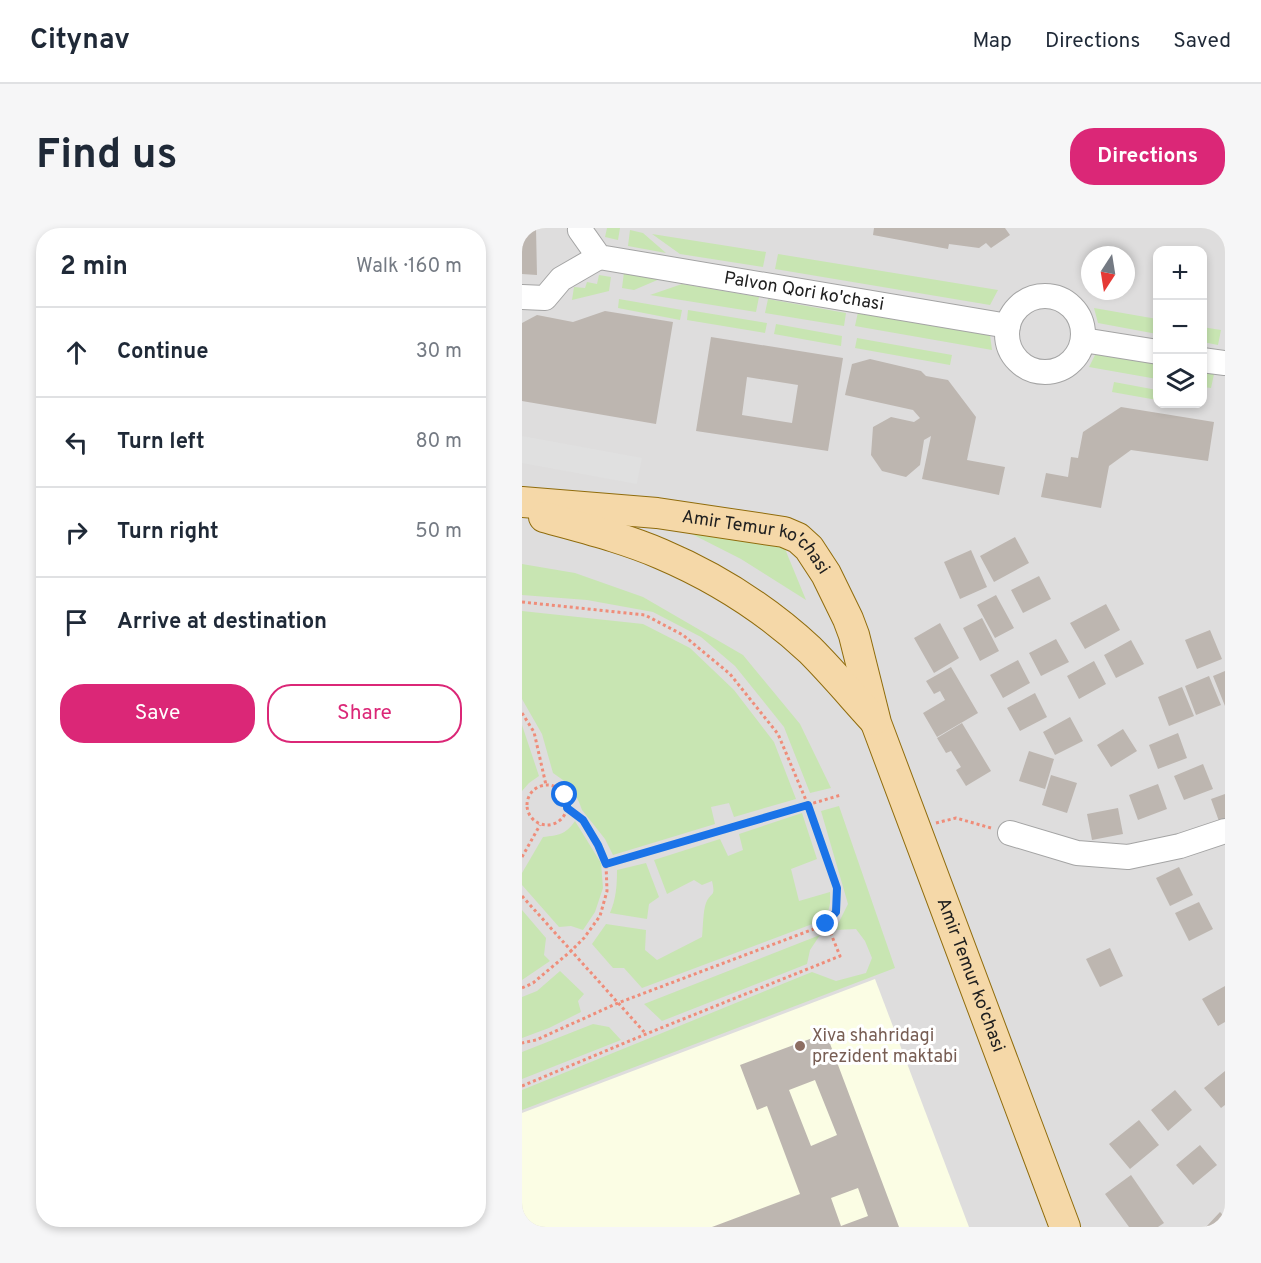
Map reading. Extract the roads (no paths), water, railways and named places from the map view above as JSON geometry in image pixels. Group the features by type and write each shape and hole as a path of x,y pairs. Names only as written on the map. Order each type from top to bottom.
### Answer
{"main road":[{"name":"Amir Temur ko'chasi","path":"522,502 657,513 784,532 798,538 809,548 842,603 854,635 876,723 1065,1227"},
{"name":"Amir Temur ko'chasi","path":"522,511 601,533 661,554 716,581 766,614 810,650 876,723"}],"street":[{"path":"522,297 545,298 561,279 599,257 580,230 581,228"},
{"name":"Palvon Qori ko'chasi","path":"599,257 1008,326"},
{"path":"1037,297 1050,297 1062,300 1079,316 1083,328 1083,340 1072,361 1051,372 1039,372 1016,359 1010,348 1007,335 1008,326 1015,310 1025,302 1037,297"},
{"path":"1083,340 1153,351"},
{"path":"1207,361 1225,363"},
{"path":"1010,833 1077,853 1128,856 1180,846 1225,831"}],"place":[{"name":"Xiva shahridagi prezident maktabi","path":"800,1046"}]}
